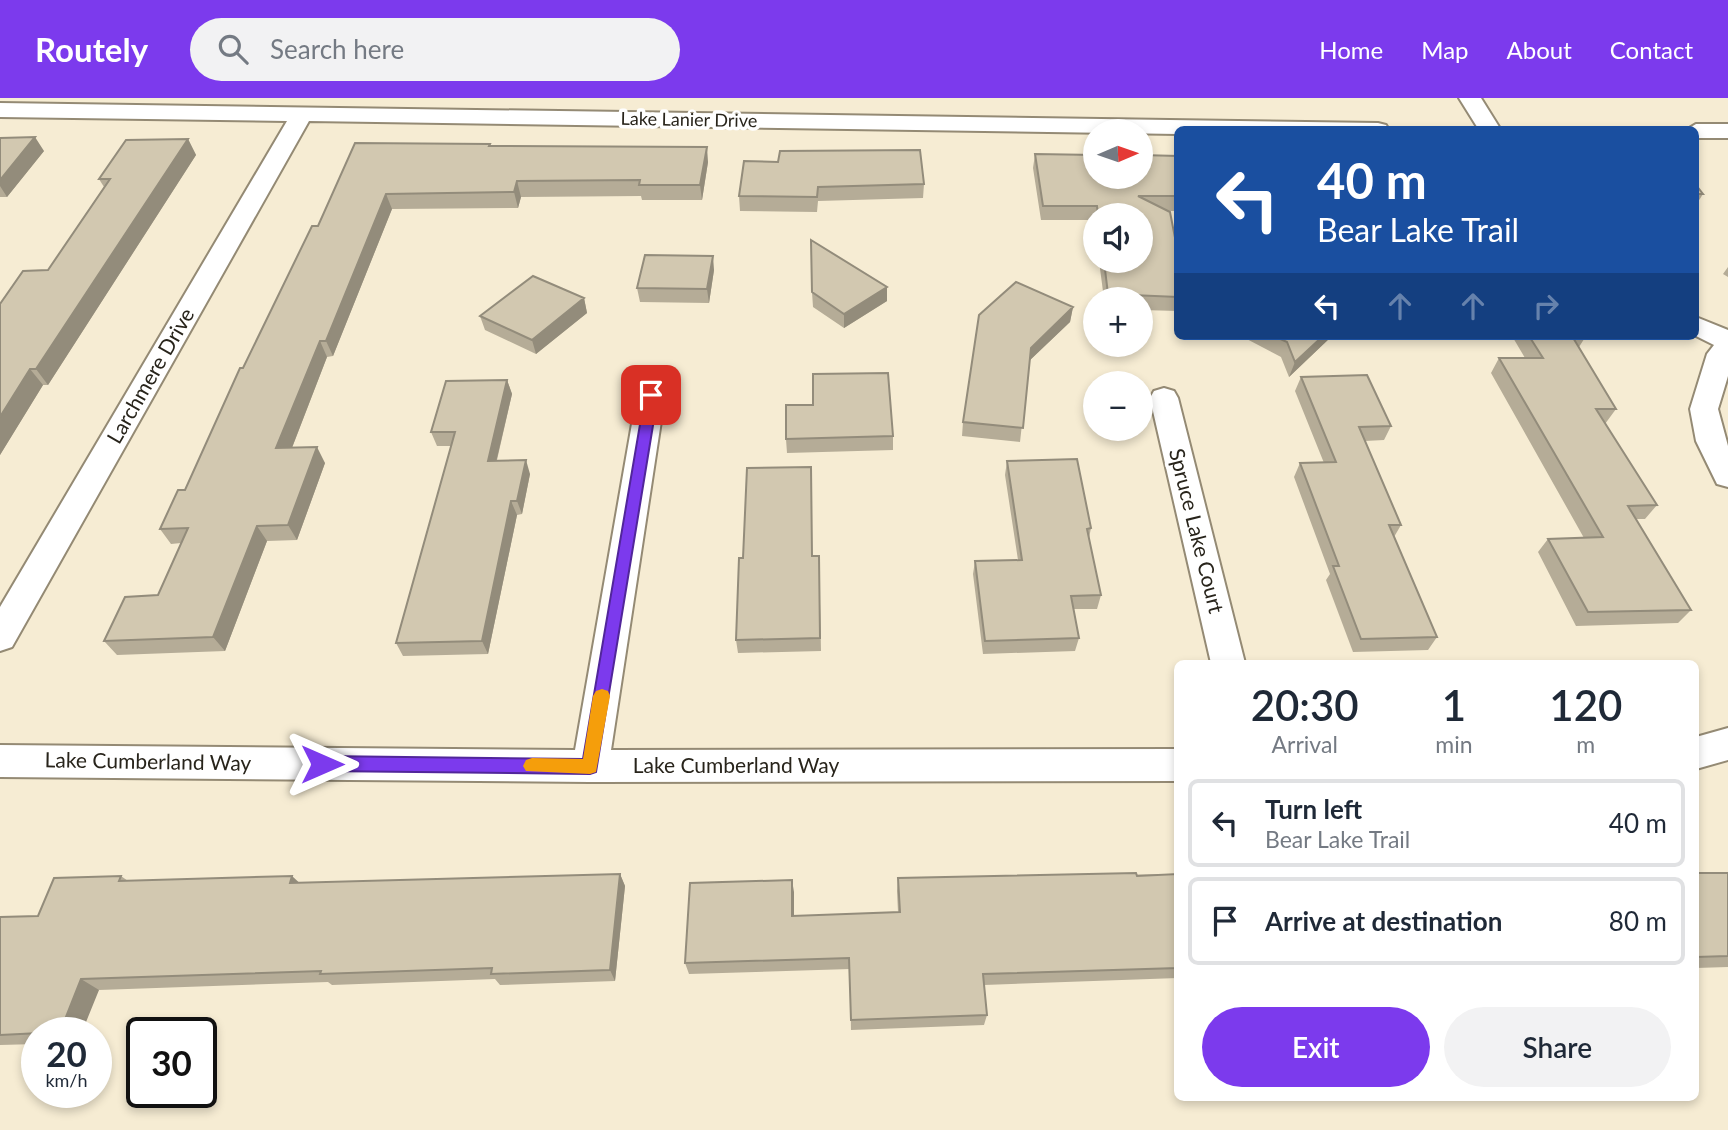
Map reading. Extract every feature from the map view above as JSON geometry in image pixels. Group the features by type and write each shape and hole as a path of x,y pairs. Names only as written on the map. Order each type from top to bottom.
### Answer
{"street":[{"path":"1470,98 1488,126"},
{"name":"Lake Lanier Drive","path":"0,110 1174,127"},
{"name":"Larchmere Drive","path":"0,638 302,114"},
{"path":"1699,131 1728,131"},
{"path":"1699,326 1728,341"},
{"path":"1728,346 1721,354 1704,409 1711,441 1728,476"},
{"path":"590,766 651,395"},
{"name":"Spruce Lake Court","path":"1164,398 1227,660"},
{"path":"1699,752 1728,744"},
{"name":"Lake Cumberland Way","path":"0,761 590,766 1174,765"}],"building":[{"path":"35,137 0,180 0,138"},
{"path":"188,139 36,369 30,369 0,417 0,304 23,271 48,270 110,179 99,179 126,140"},
{"path":"355,143 707,147 700,185 639,185 640,180 517,181 514,192 386,194 326,341 320,341 276,448 317,447 288,525 257,526 213,637 104,641 125,597 158,595 188,528 160,529 178,490 185,490 240,368 243,368 312,226 318,226"},
{"path":"920,150 924,184 818,187 817,197 739,196 744,161 778,162 780,151"},
{"path":"1035,154 1083,155 1083,189 1153,189 1153,155 1174,156 1174,196 1138,196 1152,203 1083,203 1083,206 1043,206"},
{"path":"1153,204 1170,212 1174,232 1174,297 1153,296 1153,287 1107,287 1105,273 1153,273"},
{"path":"811,240 887,287 844,314 812,292"},
{"path":"645,255 713,256 707,289 637,288"},
{"path":"533,276 584,298 532,340 480,316"},
{"path":"1016,282 1073,307 1031,348 1023,428 963,422 979,315"},
{"path":"1283,340 1319,340 1295,362 1287,342"},
{"path":"1532,340 1574,340 1616,409 1596,409 1657,505 1628,506 1691,610 1588,612 1548,539 1603,537 1499,358 1543,358"},
{"path":"888,373 893,436 786,439 786,405 813,405 813,374"},
{"path":"1367,375 1391,426 1359,427 1401,525 1389,525 1437,637 1361,639 1333,566 1339,566 1300,463 1336,462 1301,377"},
{"path":"507,380 488,461 526,460 517,501 511,501 482,641 396,643 455,432 431,432 446,381"},
{"path":"1077,459 1091,528 1087,529 1101,595 1071,596 1079,638 985,641 975,561 1022,560 1007,461"},
{"path":"811,467 812,556 819,556 820,638 736,640 739,558 743,558 747,468"},
{"path":"1699,873 1728,873 1728,956 1699,957"},
{"path":"620,874 610,970 491,974 492,968 81,979 66,1017 21,1017 21,1034 0,1035 0,917 38,916 54,878 121,876 119,881 292,876 290,883"},
{"path":"1174,874 1174,968 983,974 987,1015 851,1020 849,958 685,963 690,883 792,880 792,916 900,912 898,878"}],"slow traffic":[{"path":"532,766 590,766 602,696"}],"route":[{"path":"322,764 590,766 651,395"}]}
